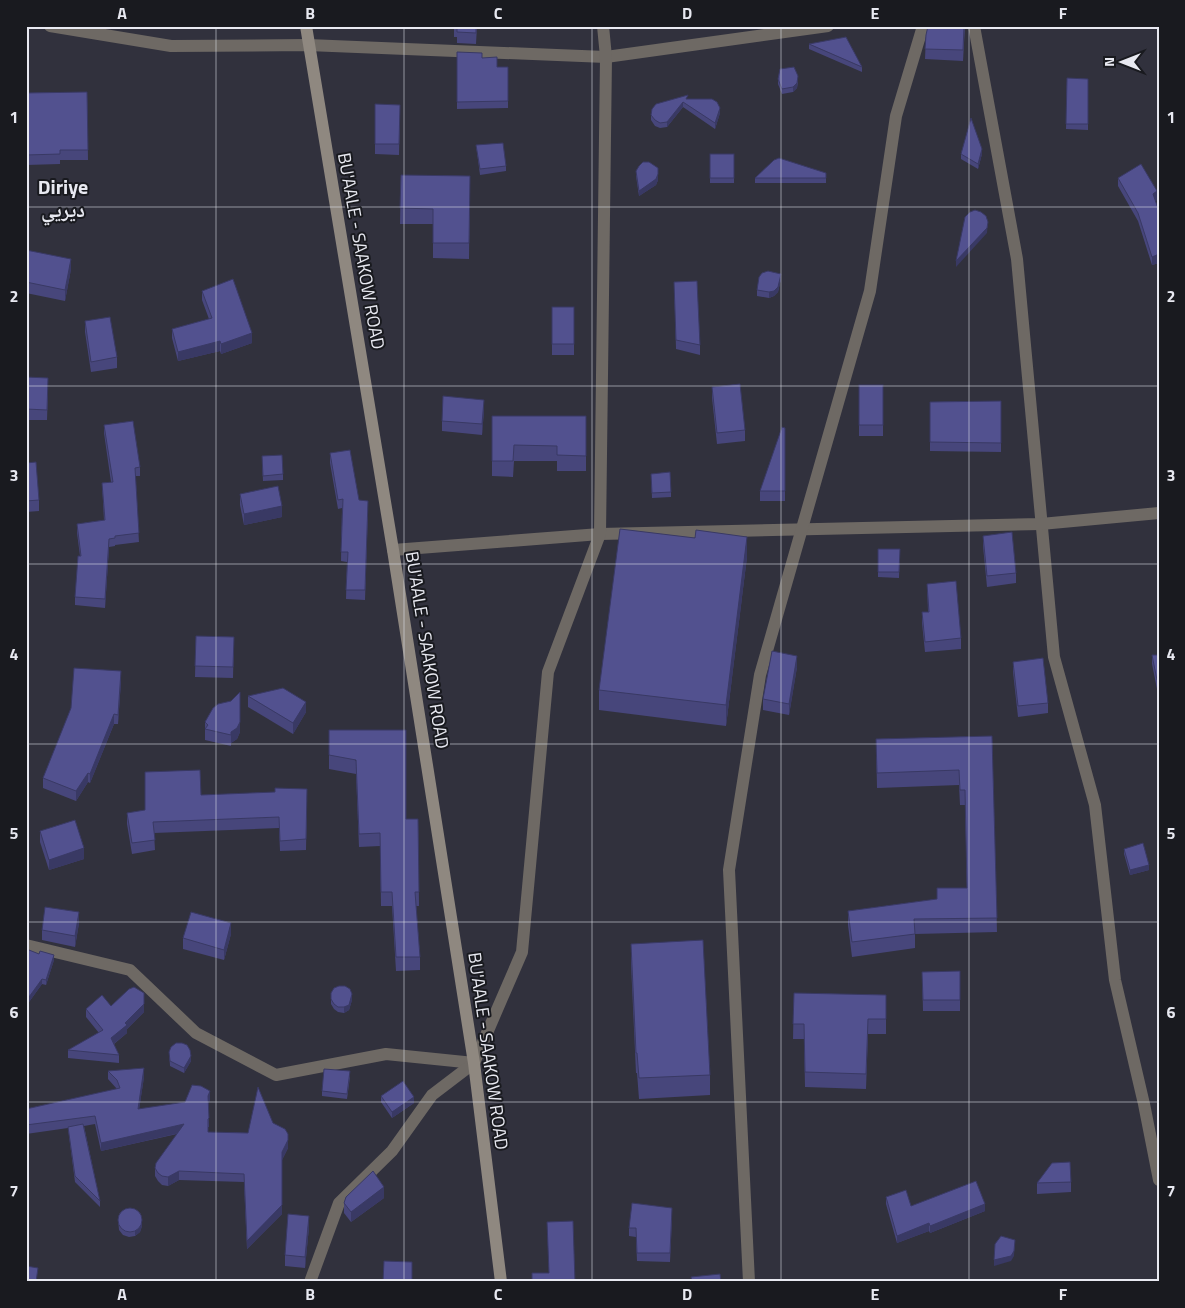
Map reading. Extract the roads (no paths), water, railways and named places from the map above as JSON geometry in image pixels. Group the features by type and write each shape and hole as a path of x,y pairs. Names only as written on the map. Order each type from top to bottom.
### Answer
{"main road":[{"name":"BU'AALE - SAAKOW ROAD","path":"306,26 393,550 474,1063 501,1282"}],"street":[{"path":"50,26 171,46 308,44 606,58 828,26"},
{"path":"310,1282 339,1203 392,1151 432,1095 474,1063 522,952 548,672 600,534 606,58 604,26"},
{"path":"749,1282 729,870 760,675 870,291 896,116 923,26"},
{"path":"974,26 1016,259 1054,657 1095,805 1115,980 1144,1104 1159,1180"},
{"path":"393,550 600,534 1041,524 1159,513"},
{"path":"26,945 130,970 196,1033 276,1075 386,1054 474,1063"}],"district":[{"name":"Diriye ديريي","path":"63,198"}]}
